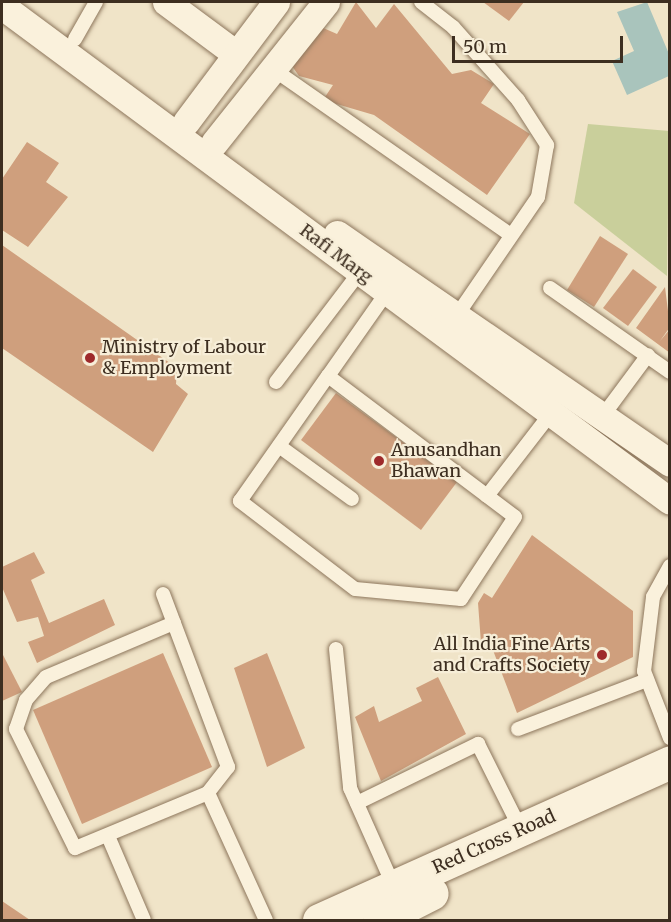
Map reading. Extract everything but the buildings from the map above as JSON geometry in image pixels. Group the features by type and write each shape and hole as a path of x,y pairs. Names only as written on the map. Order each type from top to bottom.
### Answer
{"street":[{"name":"Rafi Marg","path":"24,2 455,318 669,463"},
{"path":"166,2 236,54"},
{"path":"186,122 276,2"},
{"path":"214,143 273,69 315,5"},
{"name":"Rafi Marg","path":"2,6 669,501"},
{"name":"Red Cross Road","path":"319,921 669,762"},
{"name":"Red Cross Road","path":"379,921 669,787"}],"lane":[{"path":"75,39 96,2"},
{"path":"421,2 453,27 518,100 548,145 538,196 455,318"},
{"path":"273,69 511,235"},
{"path":"276,382 359,273"},
{"path":"550,288 669,372"},
{"path":"328,376 515,517 461,599 355,589 240,501 387,292"},
{"path":"602,417 648,355"},
{"path":"487,496 552,412"},
{"path":"279,446 352,499"},
{"path":"669,566 653,597 647,680 669,738"},
{"path":"163,594 174,623 228,767 208,793 75,848 16,729 26,700 46,678 174,623"},
{"path":"336,650 350,788 394,887"},
{"path":"518,729 647,680"},
{"path":"357,803 478,744 521,830"},
{"path":"208,793 266,921"},
{"path":"108,836 144,921"}],"green space":[{"path":"588,124 669,131 667,276 574,203"}],"water":[{"path":"647,2 669,54 669,76 627,95 612,61 634,51 617,12"}],"place":[{"name":"Ministry of Labour & Employment","path":"90,358"},
{"name":"Anusandhan Bhawan","path":"379,461"},
{"name":"All India Fine Arts and Crafts Society","path":"602,655"}]}
